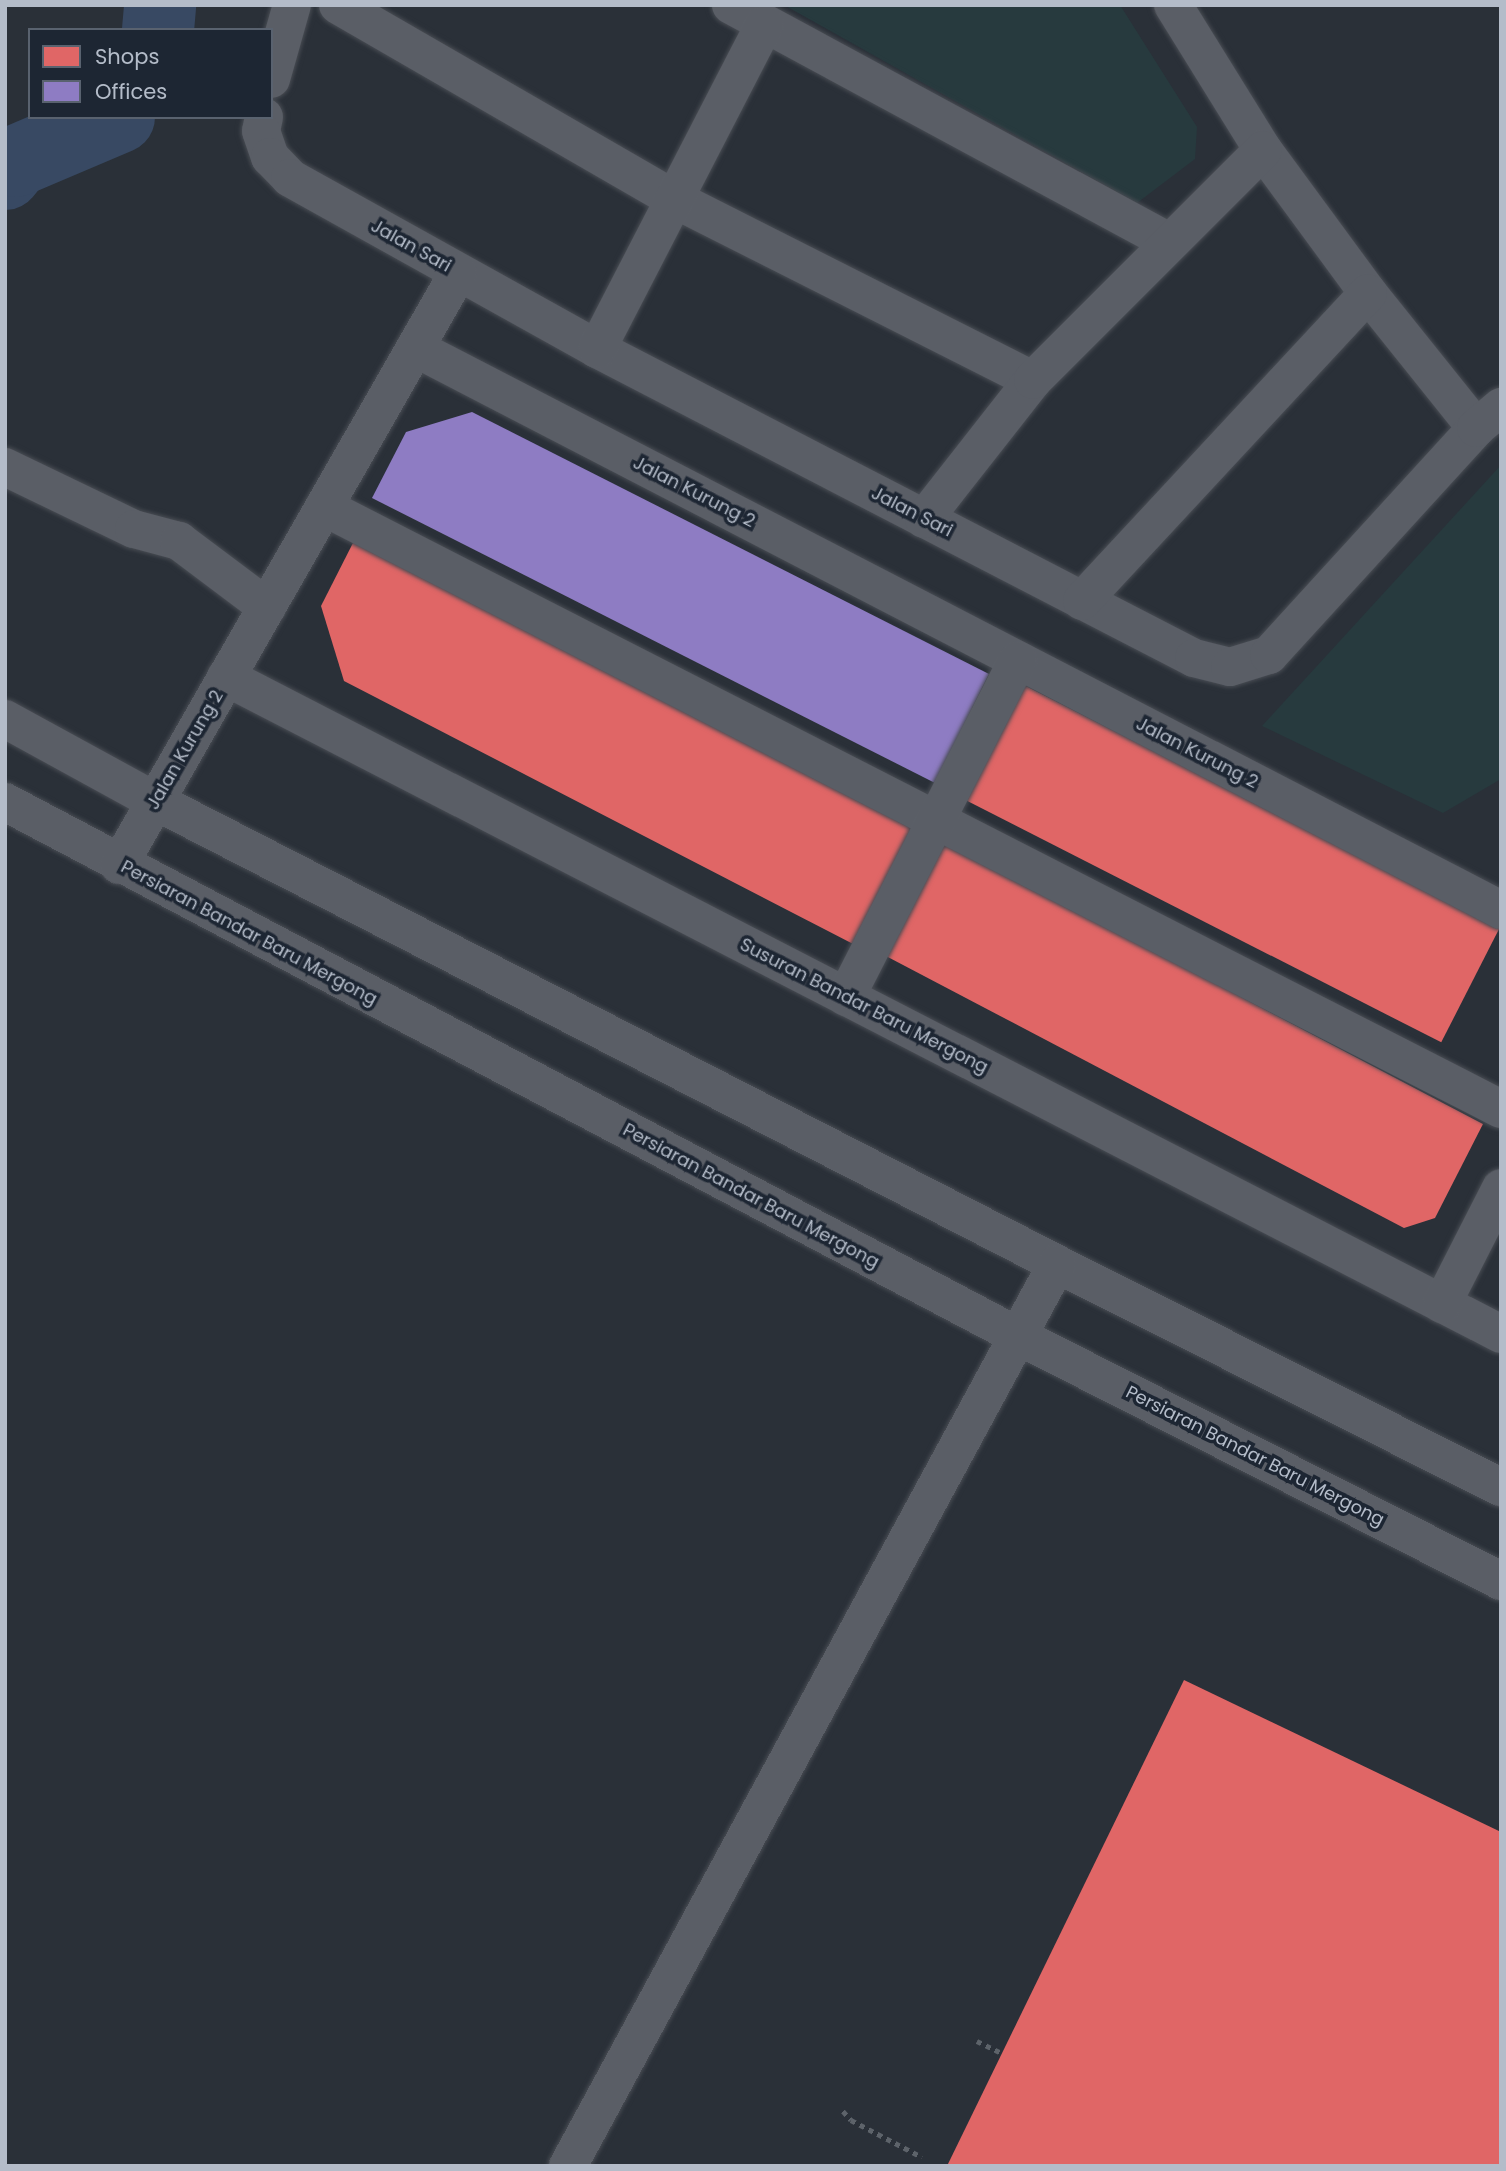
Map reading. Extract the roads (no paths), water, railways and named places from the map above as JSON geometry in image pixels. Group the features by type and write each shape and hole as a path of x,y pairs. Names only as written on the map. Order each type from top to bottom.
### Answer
{"street":[{"path":"273,72 292,5"},
{"path":"338,5 674,199 1033,380"},
{"path":"732,5 764,25 1169,242"},
{"path":"1173,5 1263,150 1368,293 1488,417"},
{"path":"597,349 764,25"},
{"name":"Jalan Sari","path":"264,119 261,131 270,157 290,178 597,349 1194,658 1230,667 1269,654 1488,417"},
{"path":"924,519 1033,380 1263,150"},
{"path":"415,348 458,273"},
{"path":"1082,601 1368,293"},
{"name":"Jalan Kurung 2","path":"119,865 415,348 1501,910"},
{"path":"5,467 134,529 179,541 267,607"},
{"path":"324,507 1501,1109"},
{"path":"846,996 1018,660"},
{"name":"Susuran Bandar Baru Mergong","path":"226,677 1501,1334"},
{"path":"5,719 155,801 1501,1488"},
{"name":"Persiaran Bandar Baru Mergong","path":"5,802 119,865 1018,1336 1501,1581"},
{"path":"1442,1304 1496,1210"},
{"path":"568,2166 1058,1264"}],"waterway":[{"path":"158,28 160,5"},
{"path":"5,174 16,161 114,119"}]}
